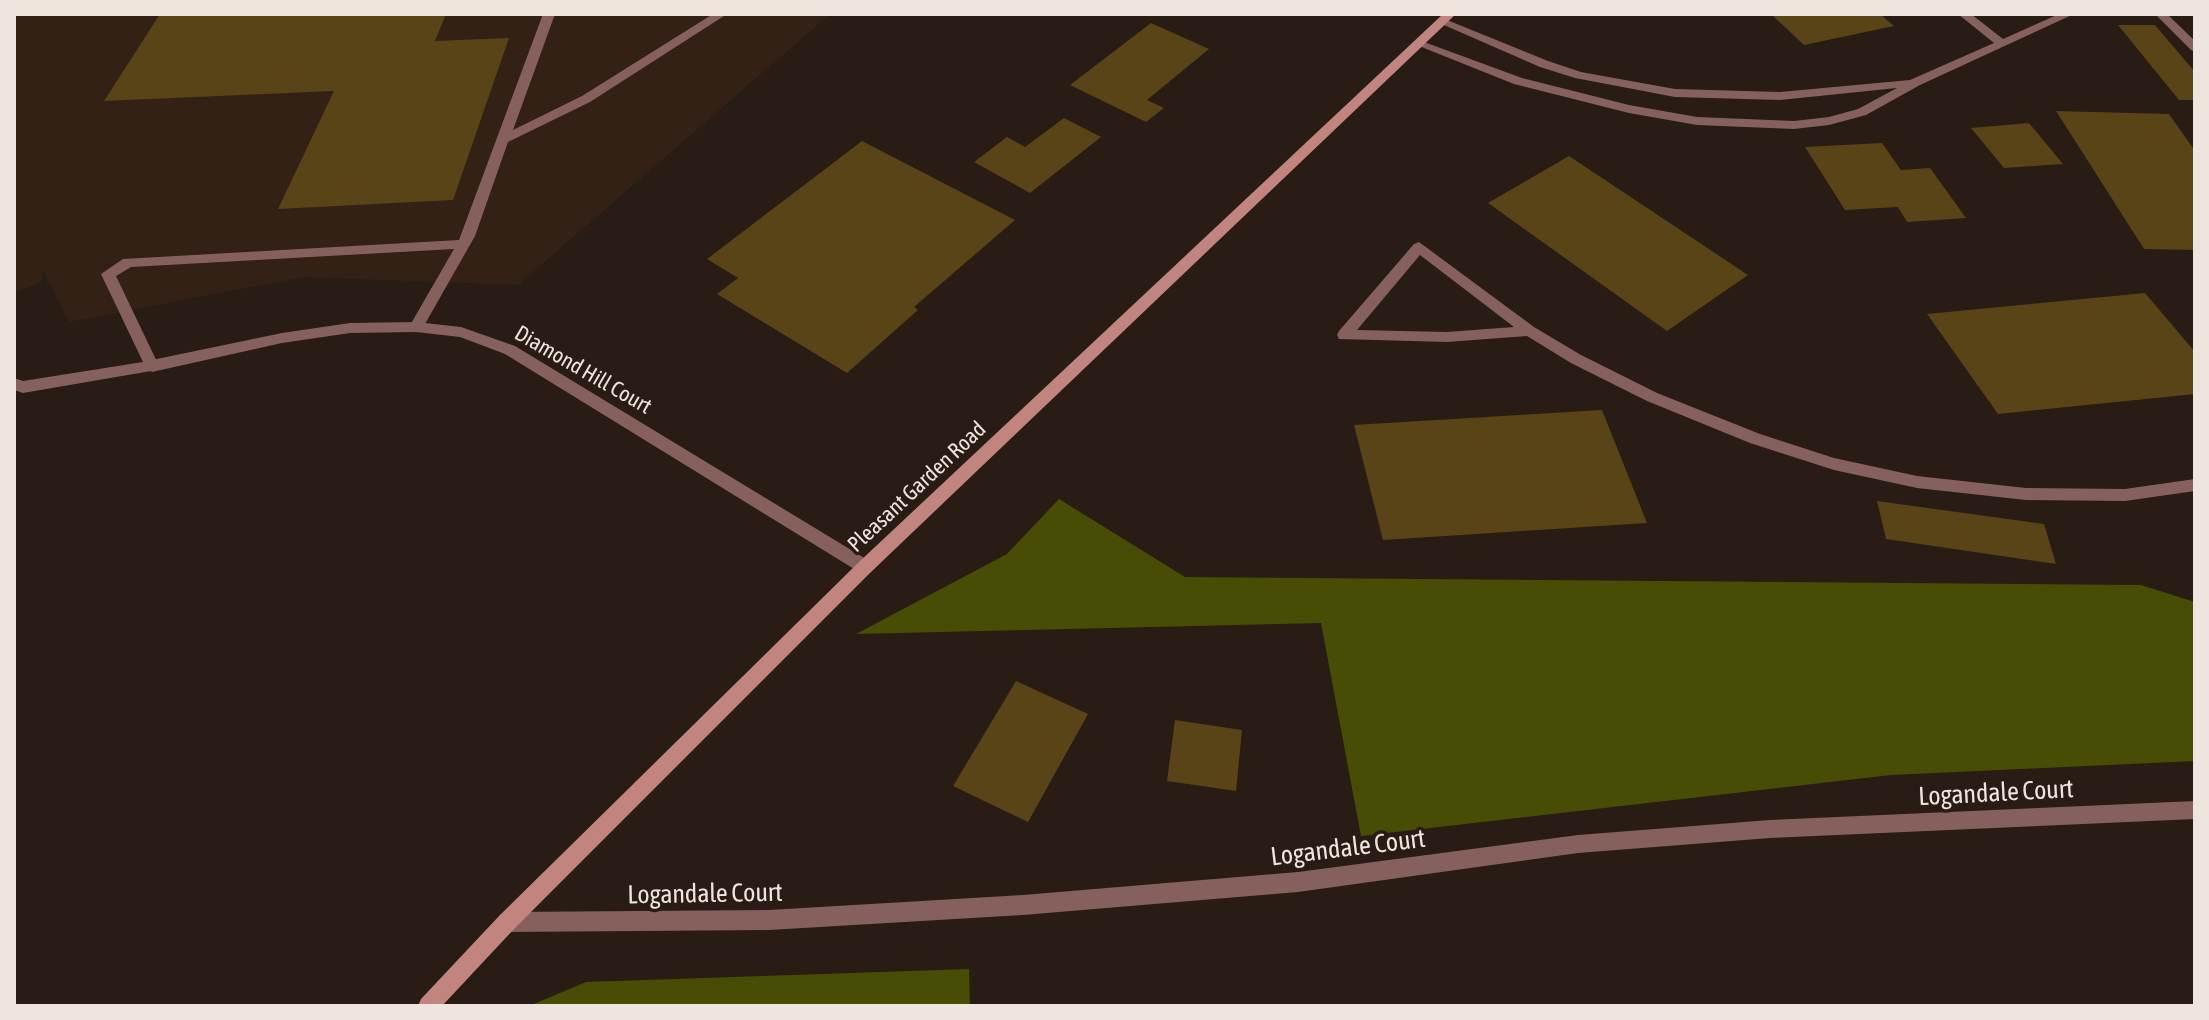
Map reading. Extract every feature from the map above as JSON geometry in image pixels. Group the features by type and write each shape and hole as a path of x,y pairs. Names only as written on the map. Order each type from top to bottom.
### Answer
{"main road":[{"name":"Pleasant Garden Road","path":"428,1006 507,922 865,567 1447,18"}],"street":[{"path":"416,327 463,244 549,14"},
{"path":"503,140 586,99 721,14"},
{"path":"1964,14 2002,43"},
{"path":"1420,44 1518,81 1629,109 1697,121 1788,125 1829,121 1862,112 1916,82 2068,14"},
{"path":"2161,14 2195,48"},
{"path":"1447,18 1544,64 1633,87 1713,95 1772,96 1916,82"},
{"path":"1629,109 1633,87"},
{"path":"1772,96 1788,125"},
{"path":"152,366 108,274 128,262 463,244"},
{"path":"1529,331 1447,337 1344,335 1419,247 1529,331 1652,397 1755,439 1834,464 1917,482 2026,494 2125,495 2195,485"},
{"name":"Diamond Hill Court","path":"14,384 23,387 152,366 282,338 350,328 416,327 461,332 510,350 865,567"},
{"name":"Logandale Court","path":"507,922 769,920 1023,905 1298,882 1578,844 1770,829 2195,810"}],"shaded area":[{"path":"14,14 830,14 518,285 304,277 69,322 43,270 41,283 14,292"}],"green space":[{"path":"1059,499 1185,577 2141,585 2195,602 2195,761 1891,775 1361,836 1321,623 856,634 1007,554"},
{"path":"969,969 970,1006 529,1006 586,982"}],"building":[{"path":"160,14 446,14 435,41 509,38 453,200 278,209 334,91 104,101"},
{"path":"1771,14 1880,14 1894,26 1804,45"},
{"path":"1151,23 1209,49 1147,100 1164,108 1146,122 1070,85"},
{"path":"2118,25 2155,25 2195,72 2195,100 2179,100"},
{"path":"2056,111 2169,114 2195,151 2195,250 2144,249"},
{"path":"1064,118 1101,137 1030,193 974,162 1007,137 1025,147"},
{"path":"2029,123 2063,164 2004,168 1971,128"},
{"path":"862,141 1015,220 914,307 918,310 847,373 717,294 738,278 707,259"},
{"path":"1882,143 1901,170 1930,168 1966,218 1907,222 1898,207 1845,210 1805,147"},
{"path":"1569,156 1748,275 1667,331 1488,203"},
{"path":"2145,293 2195,352 2195,394 1998,414 1927,314"},
{"path":"1602,410 1647,523 1383,540 1354,425"},
{"path":"1877,501 2044,524 2056,564 1886,539"},
{"path":"1016,681 1088,714 1028,822 953,786"},
{"path":"1175,720 1242,730 1236,791 1167,781"}]}
